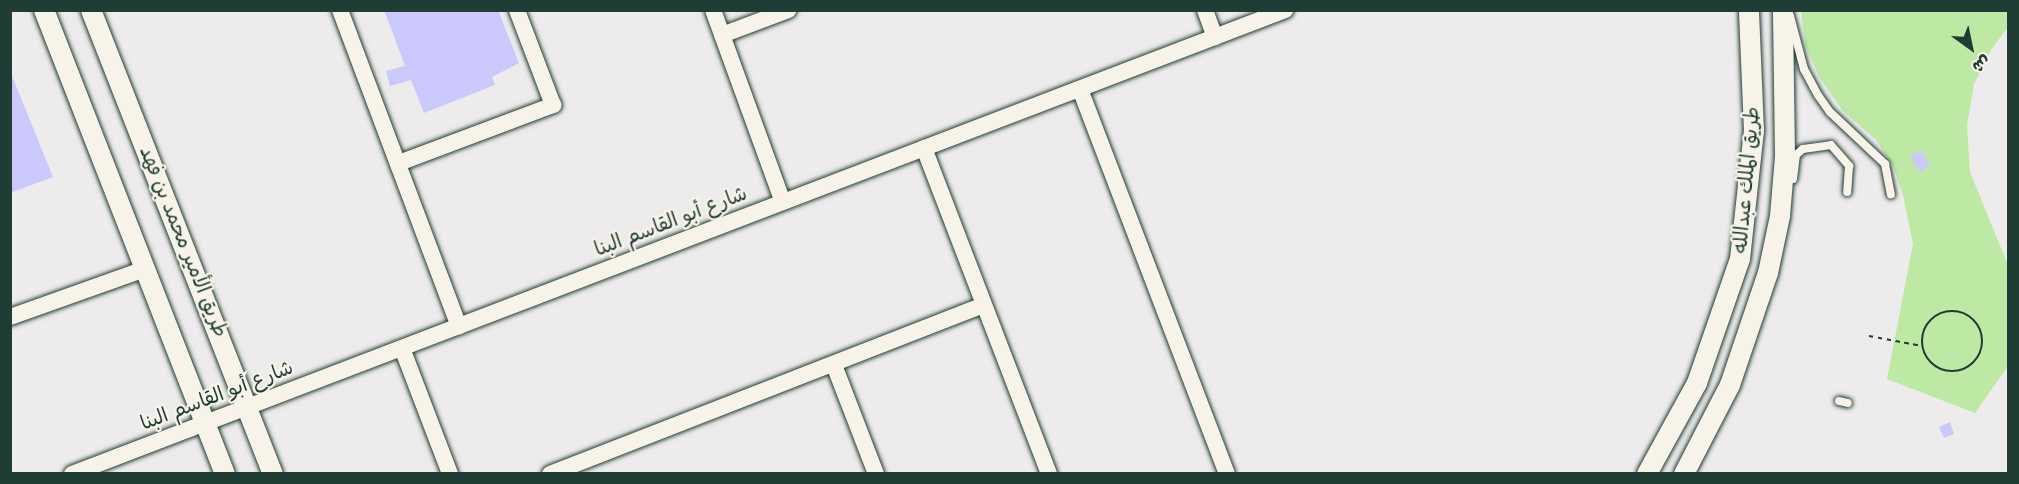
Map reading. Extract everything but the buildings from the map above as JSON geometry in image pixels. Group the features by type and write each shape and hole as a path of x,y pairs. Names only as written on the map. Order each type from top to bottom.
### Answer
{"street":[{"path":"44,10 225,474"},
{"name":"طريق الأمير محمد بن فهد","path":"91,10 273,474"},
{"path":"340,10 459,326"},
{"path":"399,163 553,105 517,10"},
{"path":"713,10 783,202"},
{"path":"722,35 788,10"},
{"path":"1205,10 1215,37"},
{"name":"شارع أبو القاسم البنا","path":"72,474 1285,10"},
{"name":"طريق الملك عبدالله","path":"1647,474 1697,383 1740,259 1755,131 1749,10"},
{"name":"طريق الملك عبدالله","path":"1684,474 1730,385 1762,294 1783,187 1786,65 1783,10"},
{"path":"1080,89 1227,474"},
{"path":"924,148 1049,474"},
{"path":"10,317 145,268"},
{"path":"550,474 834,365 983,304"},
{"path":"402,348 450,474"},
{"path":"834,365 876,474"}],"lane":[{"path":"1788,10 1804,69 1818,95 1830,112 1880,158 1890,178 1891,194"},
{"path":"1762,294 1780,259 1796,155 1812,144 1831,145 1839,150 1849,165 1847,192"}],"path":[{"path":"1869,336 1923,346 1936,366 1960,370 1979,355 1982,336 1968,316 1944,312 1925,328 1923,346"}],"green space":[{"path":"1801,11 2008,11 2008,27 1991,50 1974,84 1967,125 1970,172 2008,265 2008,366 1975,413 1887,379 1913,244 1903,195 1893,166 1876,140 1843,111 1819,77 1805,45"}]}
